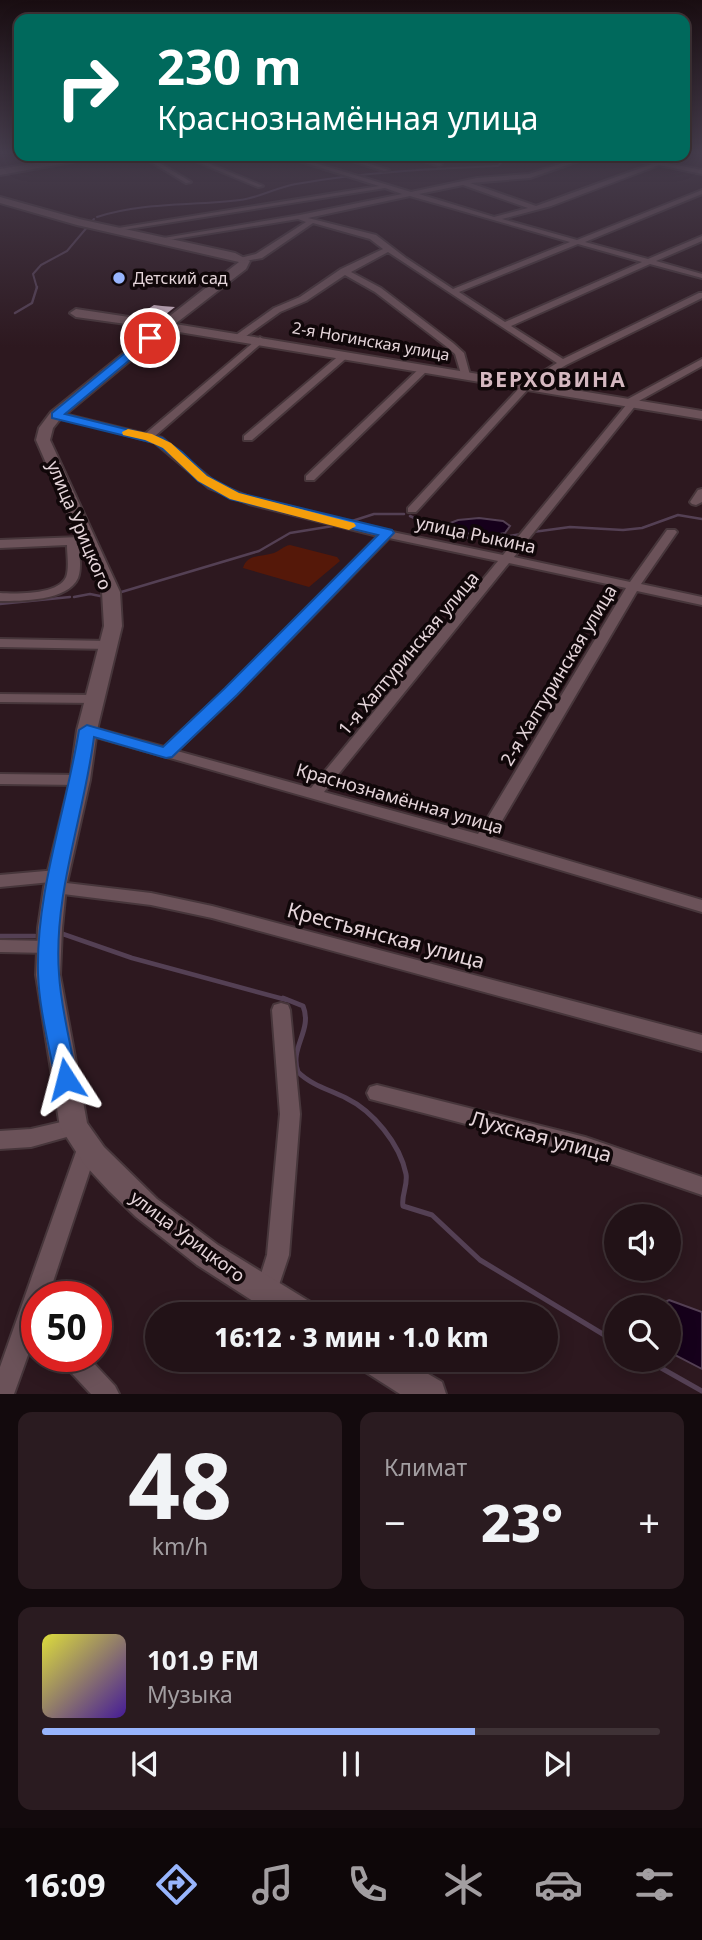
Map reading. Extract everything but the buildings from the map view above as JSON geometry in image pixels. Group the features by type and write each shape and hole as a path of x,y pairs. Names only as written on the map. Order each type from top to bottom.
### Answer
{"main road":[{"path":"56,415 245,264 243,260 60,217"},
{"name":"2-я Ногинская улица","path":"76,313 260,340 702,415"},
{"name":"улица Урицкого","path":"56,415 46,428 43,440 82,541 111,592 113,626 87,730 80,780 56,881 49,947 48,975 74,1127 88,1149 144,1208 281,1302"},
{"path":"394,1372 430,1394"}],"street":[{"path":"110,230 193,217"},
{"path":"300,217 373,237 388,250 563,363"},
{"path":"156,240 300,217"},
{"path":"486,217 702,275"},
{"path":"493,219 501,217"},
{"path":"455,291 641,217"},
{"path":"243,260 259,256 312,221"},
{"path":"506,325 702,238"},
{"path":"239,337 274,312 303,299 344,271 388,250"},
{"path":"344,271 378,290 450,345 459,353 465,375"},
{"path":"412,510 526,386 563,363 702,295"},
{"path":"148,437 260,340"},
{"path":"248,438 345,355"},
{"name":"1-я Халтуринская улица","path":"314,794 631,403 702,362"},
{"path":"310,478 425,368"},
{"name":"улица Рыкина","path":"56,415 148,437 167,445 213,486 235,496 387,533 702,601"},
{"name":"2-я Халтуринская улица","path":"482,841 634,585 671,532"},
{"path":"166,753 231,692 387,533"},
{"path":"0,544 82,541 69,583 45,594 0,597"},
{"path":"0,643 109,645"},
{"path":"0,698 95,699"},
{"name":"Краснознамённая улица","path":"87,730 702,905"},
{"path":"0,779 80,780"},
{"name":"Крестьянская улица","path":"0,881 56,881 212,912 702,1043"},
{"path":"0,946 49,947"},
{"path":"266,1293 278,1255 290,1114 281,1010"},
{"name":"Лухская улица","path":"377,1093 585,1146 702,1186"},
{"path":"0,1140 31,1138 74,1127"},
{"path":"43,1281 88,1149"},
{"path":"2,1394 21,1343"},
{"path":"86,1372 107,1394"}],"shaded area":[{"path":"479,518 503,521 510,526 505,533 483,535 458,531 445,525 458,520"},
{"path":"290,545 337,557 340,561 309,587 243,568 251,558 274,553"},
{"path":"681,1304 702,1312 702,1369 681,1358"}],"waterway":[{"path":"37,287 33,274 41,265 67,251 94,219"},
{"path":"15,313 32,303 37,287"},
{"path":"349,522 374,514 404,514"},
{"path":"533,532 570,527 623,530 642,528 678,515 702,519"},
{"path":"410,516 454,537 491,539 521,534"},
{"path":"118,593 259,551 290,533 333,526"},
{"path":"74,597 90,594 100,596"},
{"path":"0,604 70,597"},
{"path":"63,934 132,958 287,1000"},
{"path":"0,936 35,936"},
{"path":"283,998 303,1006 305,1015 296,1055 298,1072 315,1084 356,1104 384,1130 398,1151 406,1174 403,1206 432,1215 480,1260 604,1335"},
{"path":"668,1372 702,1391"}],"slow traffic":[{"path":"128,432 167,445 202,478 235,496 349,526"}],"place":[{"name":"Детский сад","path":"119,278"}],"district":[{"name":"ВЕРХОВИНА","path":"553,379"}],"route":[{"path":"66,1079 48,975 49,947 55,887 80,780 87,730 166,753 231,692 387,533 235,496 213,486 158,440 56,415 150,338"}]}
